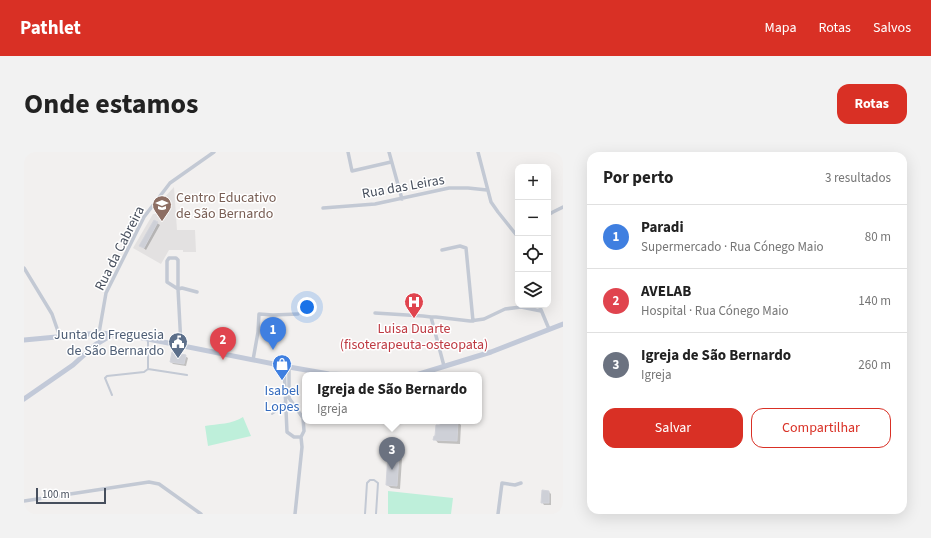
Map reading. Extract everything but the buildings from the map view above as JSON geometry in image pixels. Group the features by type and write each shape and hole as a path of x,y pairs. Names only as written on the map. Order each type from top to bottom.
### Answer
{"main road":[{"path":"425,372 491,352 563,324"},
{"path":"95,345 98,340 99,333"},
{"path":"24,340 99,333 128,335 318,372"},
{"path":"24,399 73,365 95,345 113,334"}],"street":[{"name":"Rua da Cabreira","path":"99,333 106,293 144,217 170,183 214,152"},
{"path":"348,152 352,172 391,162"},
{"path":"389,152 402,199"},
{"path":"478,152 491,202 517,236"},
{"name":"Rua das Leiras","path":"323,208 375,204 450,188 487,190"},
{"path":"551,213 563,207"},
{"path":"442,250 460,246 466,248 473,321"},
{"path":"181,345 178,289 178,260 176,258 169,258 167,261 167,282 178,289 182,288 197,292"},
{"path":"24,268 52,314 60,336"},
{"path":"375,313 423,316 431,318 436,316 473,321 484,319 505,309 521,307 541,311"},
{"path":"540,308 549,329"},
{"path":"253,360 258,332 259,314 298,314"},
{"path":"431,318 444,366"},
{"path":"287,366 285,402 287,432 294,437 301,437"},
{"path":"287,366 289,398 302,417"},
{"path":"295,514 302,446 301,437 304,431 303,424"},
{"path":"24,501 149,482 159,484 201,514"},
{"path":"498,514 502,483 515,485 521,483"}],"lane":[{"path":"148,339 148,369"},
{"path":"112,395 105,378 107,376 144,372 148,369 187,375"},
{"path":"270,411 285,402"},
{"path":"272,414 281,408 285,408"},
{"path":"365,514 368,483 370,480 374,480 378,483 376,514"}],"shaded area":[{"name":"Centro Educativo de São Bernardo","path":"174,187 177,230 195,230 196,252 169,250 161,264 133,248 153,214 155,214 159,208 158,207 163,199"}],"green space":[{"path":"243,417 251,436 208,446 205,426 230,422"},
{"path":"388,491 453,498 451,514 388,514"}],"place":[{"name":"Centro Educativo de São Bernardo","path":"162,222"},
{"name":"Luisa Duarte (fisoterapeuta-osteopata)","path":"414,319"},
{"name":"Paradi","path":"273,350"},
{"name":"Junta de Freguesia de São Bernardo","path":"178,359"},
{"name":"AVELAB","path":"223,360"},
{"name":"Isabel Lopes","path":"282,381"},
{"name":"Igreja de São Bernardo","path":"392,470"}]}
